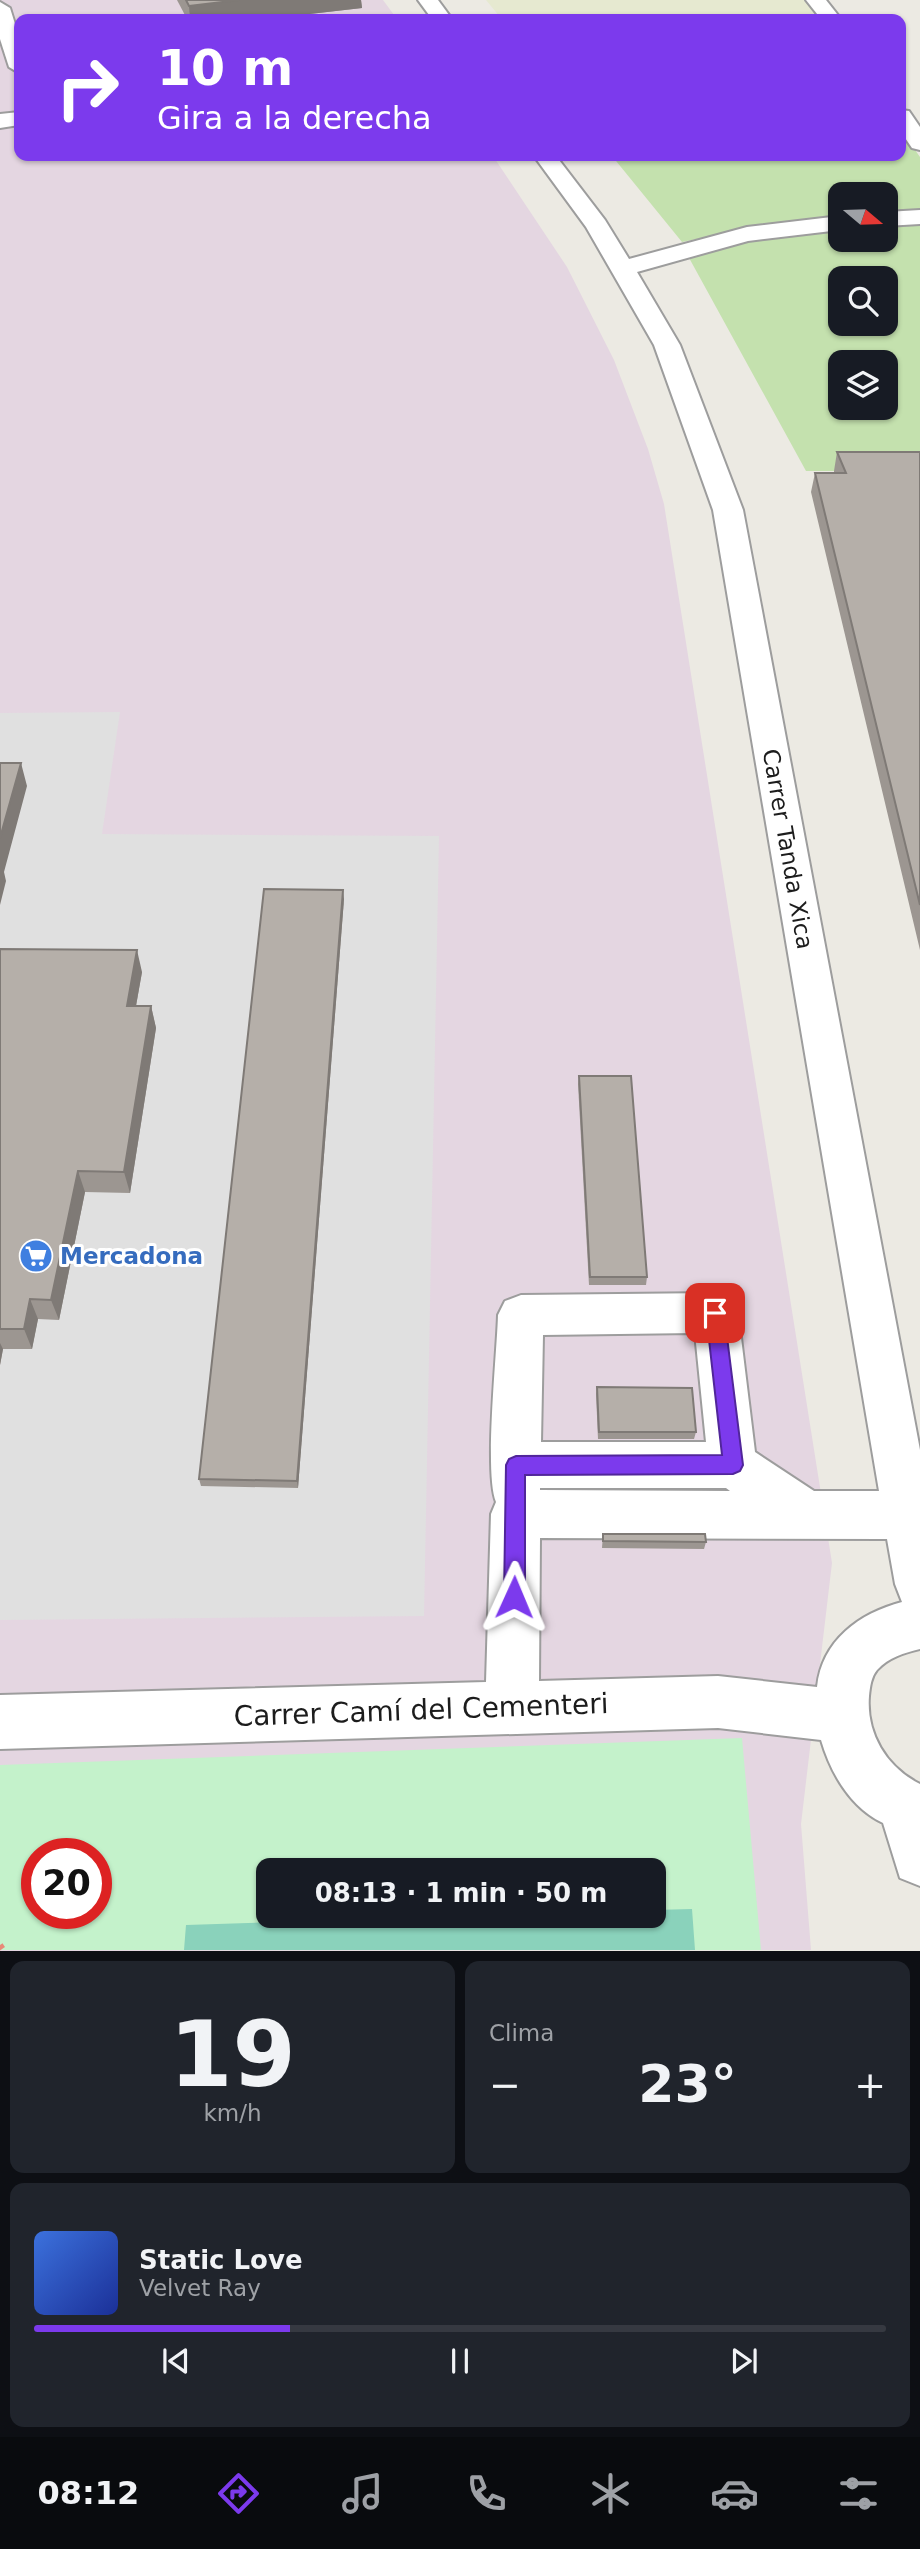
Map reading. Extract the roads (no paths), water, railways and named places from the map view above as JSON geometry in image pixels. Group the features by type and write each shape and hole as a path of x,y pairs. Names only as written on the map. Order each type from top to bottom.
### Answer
{"street":[{"path":"428,0 439,14"},
{"path":"816,0 827,14"},
{"path":"0,8 14,51"},
{"path":"906,123 920,143"},
{"name":"Carrer Tanda Xica","path":"549,161 597,225 667,345 727,510 920,1584"},
{"path":"898,218 920,216"},
{"path":"622,268 747,234 828,224"},
{"path":"512,1706 520,1315 715,1313 733,1465"},
{"path":"516,1465 733,1465 808,1515"},
{"path":"516,1514 907,1516"},
{"path":"915,1827 862,1770 848,1745 841,1716 841,1685 852,1657 872,1636 898,1625 920,1623"},
{"name":"Carrer Camí del Cementeri","path":"0,1722 718,1702 841,1716"}],"place":[{"name":"Mercadona","path":"36,1256"}]}
